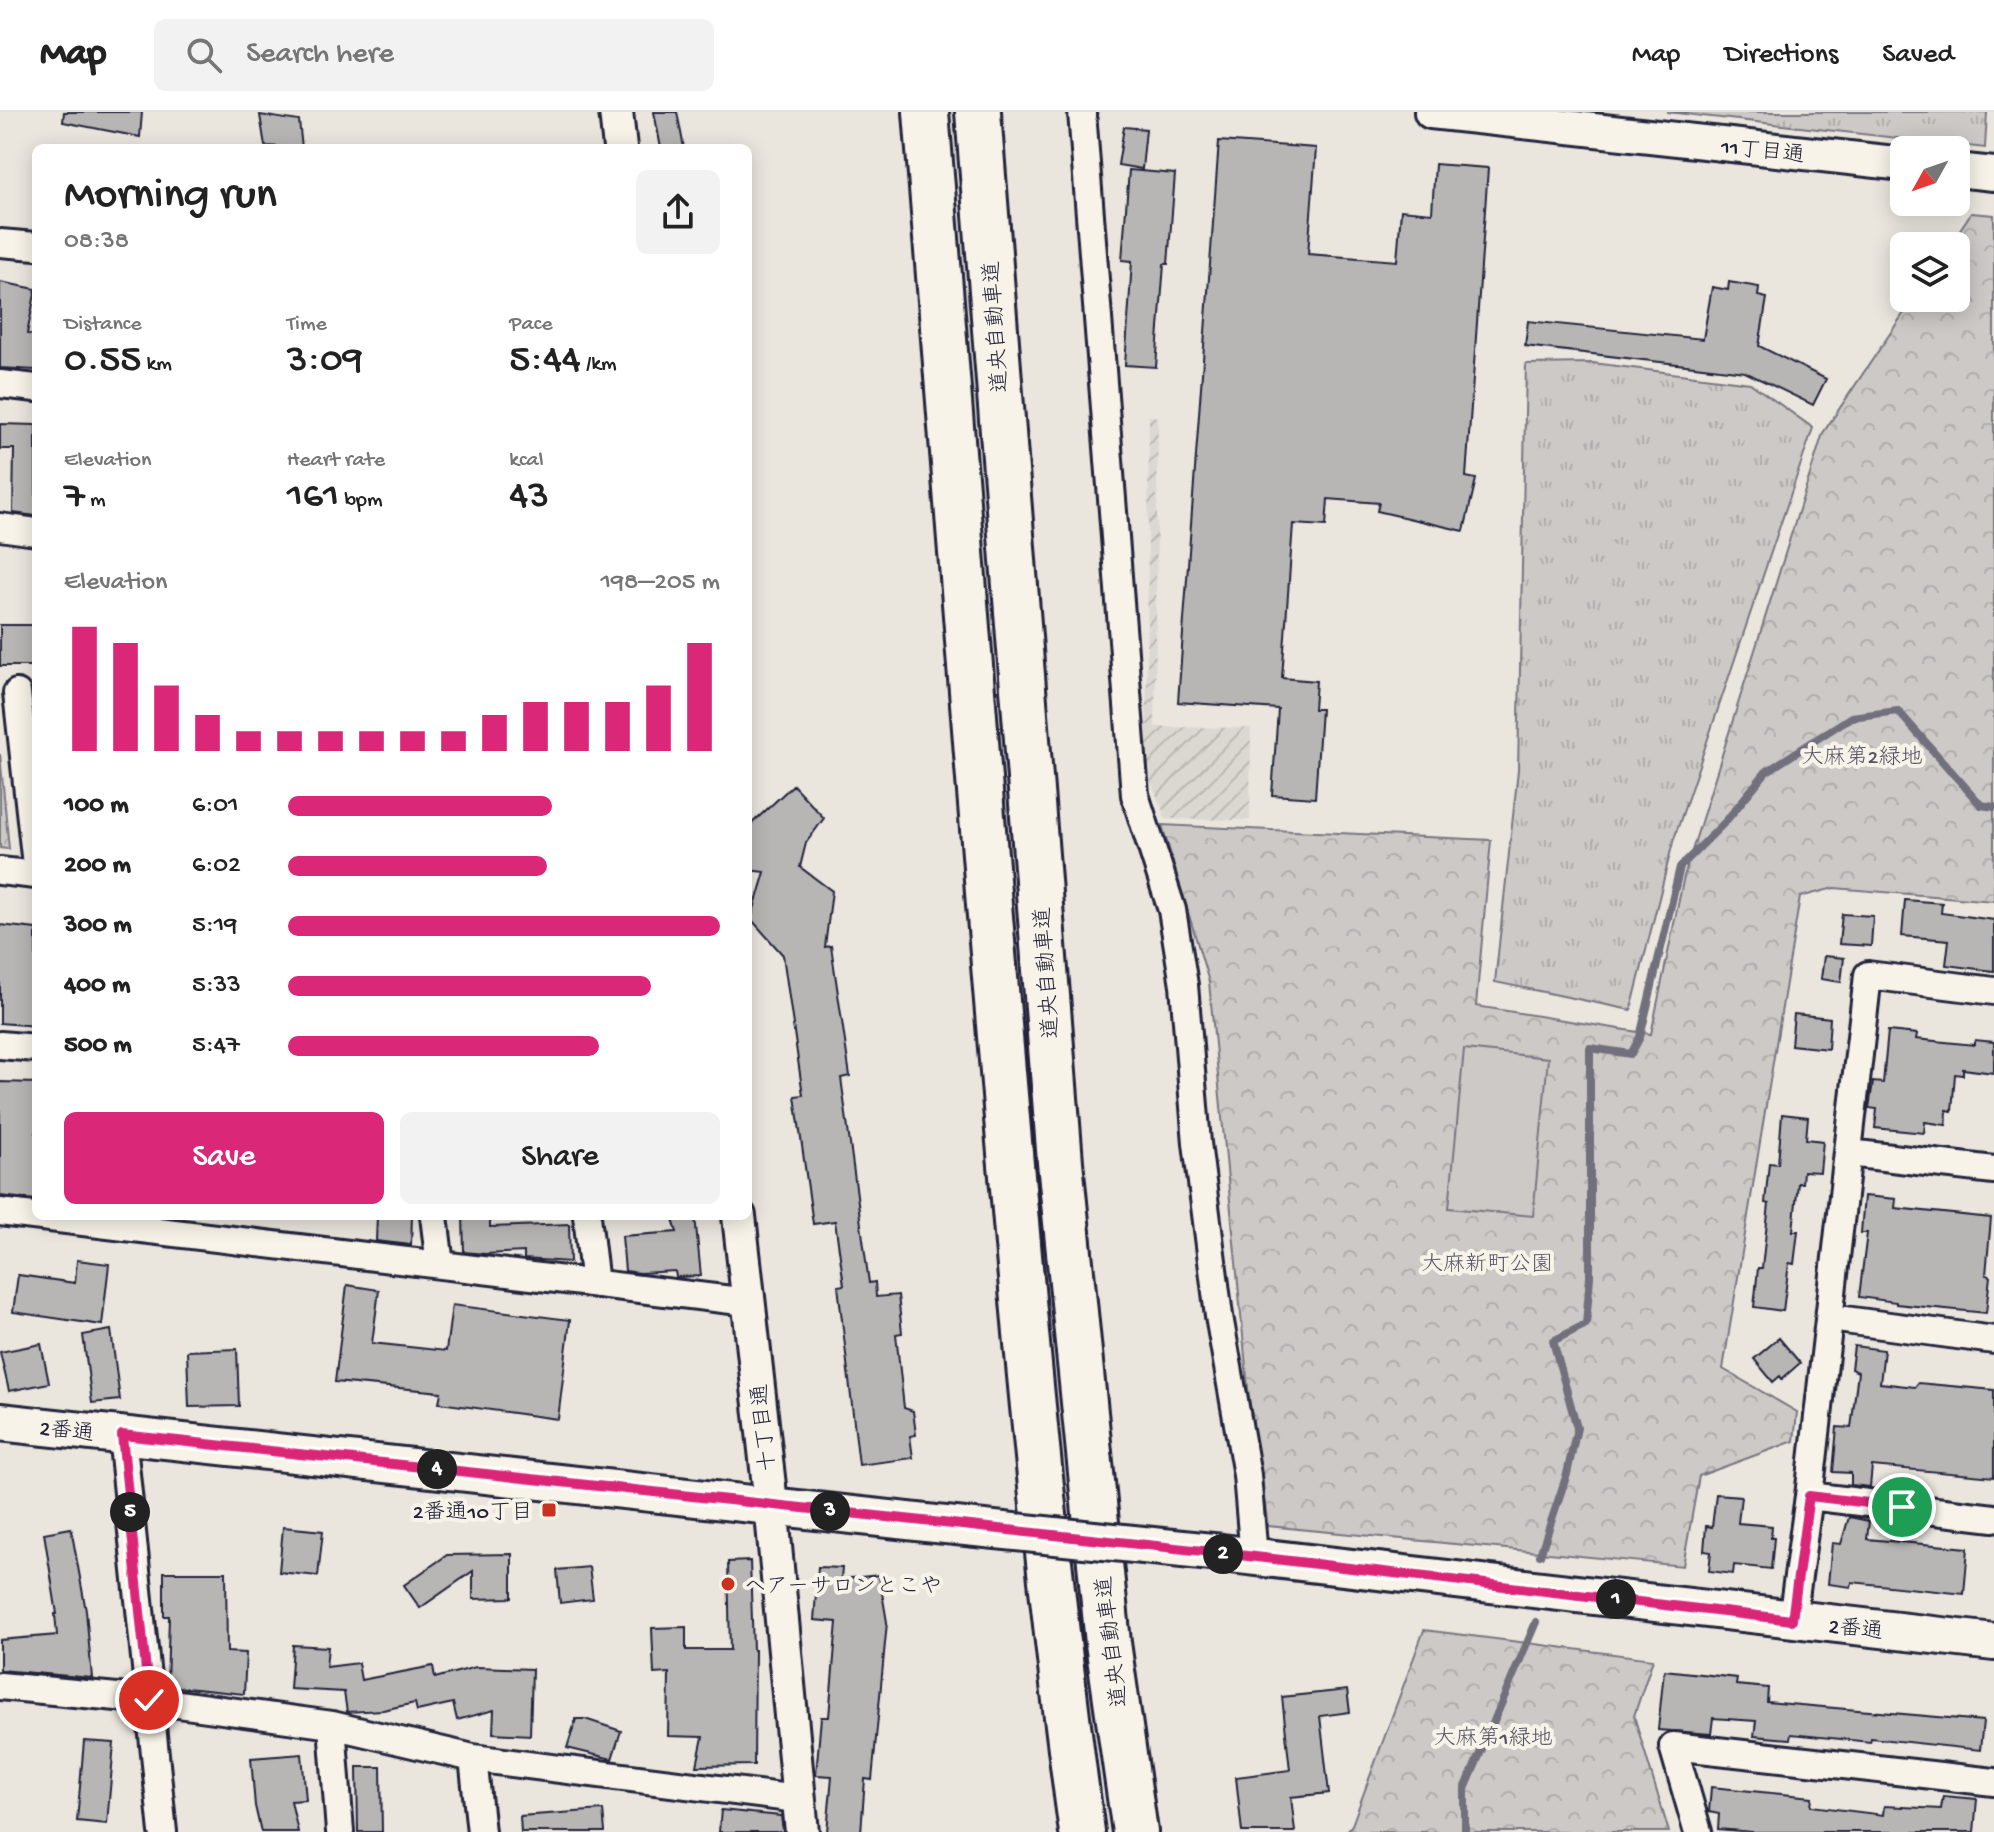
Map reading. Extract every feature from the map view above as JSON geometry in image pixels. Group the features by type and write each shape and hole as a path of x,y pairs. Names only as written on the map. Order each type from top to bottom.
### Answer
{"highway":[{"path":"926,112 1012,1182 1057,1652 1082,1832"},
{"name":"道央自動車道","path":"978,112 1061,1177 1108,1643 1135,1832"}],"main road":[{"name":"2番通","path":"0,1422 1238,1555 1994,1642"}],"street":[{"path":"616,112 620,144"},
{"path":"1082,112 1135,795 1172,910 1182,970 1199,1159 1219,1316 1247,1475 1238,1555"},
{"name":"11丁目通","path":"1431,112 1621,122 1890,162"},
{"path":"1970,171 1994,174"},
{"path":"0,243 32,246"},
{"path":"0,384 32,388"},
{"path":"0,527 32,531"},
{"path":"18,693 32,827"},
{"path":"0,871 32,875"},
{"path":"1792,1620 1868,975 1994,991"},
{"path":"0,1045 32,1048"},
{"path":"1849,1153 1994,1170"},
{"path":"0,1212 32,1216"},
{"path":"66,1220 748,1302"},
{"path":"434,1220 440,1265"},
{"path":"587,1220 595,1284"},
{"name":"十丁目通","path":"739,1220 771,1504 802,1832"},
{"path":"1830,1318 1994,1340"},
{"path":"122,1435 163,1832"},
{"path":"1809,1496 1994,1518"},
{"path":"0,1686 149,1700 332,1725 473,1758 797,1799"},
{"path":"332,1725 340,1832"},
{"path":"1698,1832 1673,1746 1994,1782"},
{"path":"473,1758 481,1832"}],"shaded area":[{"path":"1149,416 1158,417 1155,727 1251,728 1250,820 1166,819 1146,770"}],"green space":[{"path":"1667,112 1987,112 1985,148 1970,146 1970,136 1890,137"},
{"name":"大麻新町公園","path":"1970,214 1994,215 1994,901 1834,888 1800,897 1723,1369 1797,1412 1794,1441 1699,1476 1683,1566 1268,1526 1249,1398 1209,982 1162,825 1491,840 1476,1006 1651,1034 1684,876 1823,433 1905,312 1970,312 1970,232 1958,232"},
{"path":"1593,363 1750,383 1813,428 1673,842 1631,1010 1495,982 1518,770 1526,364"},
{"path":"0,754 9,849 0,848"},
{"path":"1464,1049 1548,1058 1533,1216 1449,1208"},
{"name":"大麻第1緑地","path":"1424,1630 1653,1659 1634,1716 1669,1832 1346,1832 1352,1825"}],"building":[{"path":"64,112 142,112 140,137 63,122"},
{"path":"654,112 677,112 683,144 660,144"},
{"path":"260,115 299,121 302,144 265,144"},
{"path":"1124,127 1146,129 1142,169 1118,165"},
{"path":"1219,141 1316,148 1308,254 1397,261 1401,210 1432,213 1435,164 1488,168 1466,477 1476,479 1464,531 1377,511 1379,503 1328,499 1326,526 1293,524 1282,678 1316,681 1314,709 1321,709 1315,798 1272,795 1278,709 1178,702"},
{"path":"1129,170 1175,174 1156,367 1125,365 1132,261 1122,260"},
{"path":"0,282 32,288 27,334 32,335 32,370 0,368"},
{"path":"1729,282 1759,287 1758,296 1767,298 1759,346 1826,379 1813,405 1745,372 1525,346 1528,321 1703,339 1712,287 1728,290"},
{"path":"0,424 32,425 32,515 13,513 14,449 0,449"},
{"path":"0,625 32,625 32,666 0,666"},
{"path":"793,785 824,818 806,843 800,867 832,891 825,947 831,946 850,1076 841,1078 869,1283 875,1282 876,1297 898,1295 902,1333 896,1334 904,1408 913,1411 916,1435 910,1436 913,1458 859,1465 838,1286 844,1285 835,1221 813,1224 795,1096 803,1095 783,955 752,920 765,872 752,870 752,823"},
{"path":"1905,900 1942,903 1941,913 1994,920 1994,971 1946,965 1949,940 1902,936"},
{"path":"1842,914 1873,916 1871,946 1839,944"},
{"path":"0,925 32,929 32,1026 0,1023"},
{"path":"1824,956 1844,958 1841,982 1821,979"},
{"path":"1794,1014 1830,1018 1828,1049 1791,1045"},
{"path":"1888,1031 1917,1034 1916,1039 1974,1045 1975,1040 1994,1042 1994,1073 1963,1069 1963,1075 1955,1074 1952,1111 1947,1110 1946,1125 1925,1122 1924,1133 1875,1128 1877,1109 1869,1108 1873,1082 1883,1083"},
{"path":"0,1082 32,1083 32,1200 0,1196"},
{"path":"1782,1114 1808,1117 1806,1139 1823,1141 1820,1172 1803,1171 1802,1183 1798,1183 1793,1231 1798,1231 1794,1264 1789,1263 1783,1311 1754,1307 1769,1204 1765,1203 1769,1163 1778,1164"},
{"path":"1864,1196 1896,1199 1895,1208 1991,1218 1986,1313 1859,1297 1867,1233 1861,1233"},
{"path":"377,1220 412,1220 411,1245 376,1241"},
{"path":"463,1220 490,1220 490,1227 569,1224 570,1262 524,1259 524,1252 464,1252"},
{"path":"673,1220 695,1220 701,1276 676,1277 675,1271 625,1271 622,1236 677,1232"},
{"path":"77,1260 109,1264 102,1325 13,1312 18,1275 75,1283"},
{"path":"347,1285 379,1290 372,1343 446,1351 452,1305 570,1320 558,1419 439,1403 441,1392 335,1382"},
{"path":"111,1330 120,1400 92,1403 83,1335"},
{"path":"1779,1338 1800,1363 1782,1379 1780,1376 1773,1382 1754,1359"},
{"path":"41,1344 49,1383 9,1391 0,1352"},
{"path":"1854,1346 1884,1350 1880,1383 1994,1390 1994,1477 1872,1466 1870,1487 1851,1485 1851,1473 1833,1472 1837,1427 1851,1428 1858,1372 1851,1369"},
{"path":"237,1349 239,1406 189,1407 187,1351"},
{"path":"1716,1494 1741,1496 1738,1523 1772,1526 1771,1569 1734,1565 1733,1574 1709,1571 1711,1552 1704,1551 1706,1526 1712,1527"},
{"path":"1849,1517 1869,1521 1867,1539 1968,1548 1964,1594 1852,1582 1851,1587 1828,1584 1832,1543 1841,1544"},
{"path":"283,1527 323,1531 318,1576 279,1572"},
{"path":"71,1528 86,1611 92,1678 0,1670 0,1640 57,1635 57,1614 44,1533"},
{"path":"512,1554 512,1598 473,1599 473,1571 420,1608 404,1585 447,1555"},
{"path":"750,1561 755,1650 754,1765 697,1766 703,1737 668,1736 669,1673 654,1674 652,1628 686,1627 686,1650 730,1650 728,1562"},
{"path":"589,1567 593,1599 560,1603 557,1570"},
{"path":"818,1567 842,1568 841,1579 879,1575 887,1622 872,1780 865,1779 861,1832 827,1832 832,1776 816,1775 821,1717 829,1717 837,1622 814,1620"},
{"path":"164,1572 226,1572 227,1652 246,1653 244,1694 167,1686 169,1616 164,1616"},
{"path":"293,1645 328,1647 326,1667 358,1663 361,1680 433,1666 435,1678 476,1667 532,1669 530,1735 493,1733 494,1710 457,1720 453,1703 417,1711 415,1703 383,1710 347,1712 344,1692 290,1689"},
{"path":"1664,1670 1737,1678 1736,1685 1768,1688 1767,1702 1983,1721 1980,1750 1871,1738 1870,1742 1791,1734 1790,1739 1754,1736 1756,1721 1713,1718 1711,1734 1658,1730"},
{"path":"1347,1690 1350,1712 1320,1716 1329,1793 1291,1797 1295,1832 1242,1832 1236,1777 1290,1770 1282,1697"},
{"path":"576,1719 621,1731 612,1759 567,1748"},
{"path":"84,1741 114,1743 107,1824 77,1821"},
{"path":"302,1754 306,1800 291,1801 298,1832 261,1832 255,1806 251,1758"},
{"path":"357,1767 381,1767 382,1832 358,1832"},
{"path":"1711,1787 1812,1797 1811,1806 1883,1815 1884,1806 1941,1809 1943,1796 1977,1799 1974,1832 1752,1832 1718,1829 1719,1814 1709,1812"},
{"path":"603,1810 605,1832 521,1832 520,1816"},
{"path":"721,1810 781,1816 783,1832 719,1832"}],"waterway":[{"path":"1540,1555 1567,1474 1577,1428 1553,1341 1586,1324 1590,1277 1590,1048 1631,1054 1640,1037 1680,867 1725,822 1766,772 1851,717 1898,711 1981,805 1994,807"},
{"path":"1465,1832 1465,1789 1536,1622"}],"place":[{"name":"2番通10丁目","path":"549,1510"},
{"name":"ヘアーサロンとこや","path":"728,1584"}],"route":[{"path":"149,1700 122,1435 1222,1553 1792,1620 1809,1496 1902,1507"}],"park label":[{"name":"大麻第2緑地","path":"1862,755"}]}
